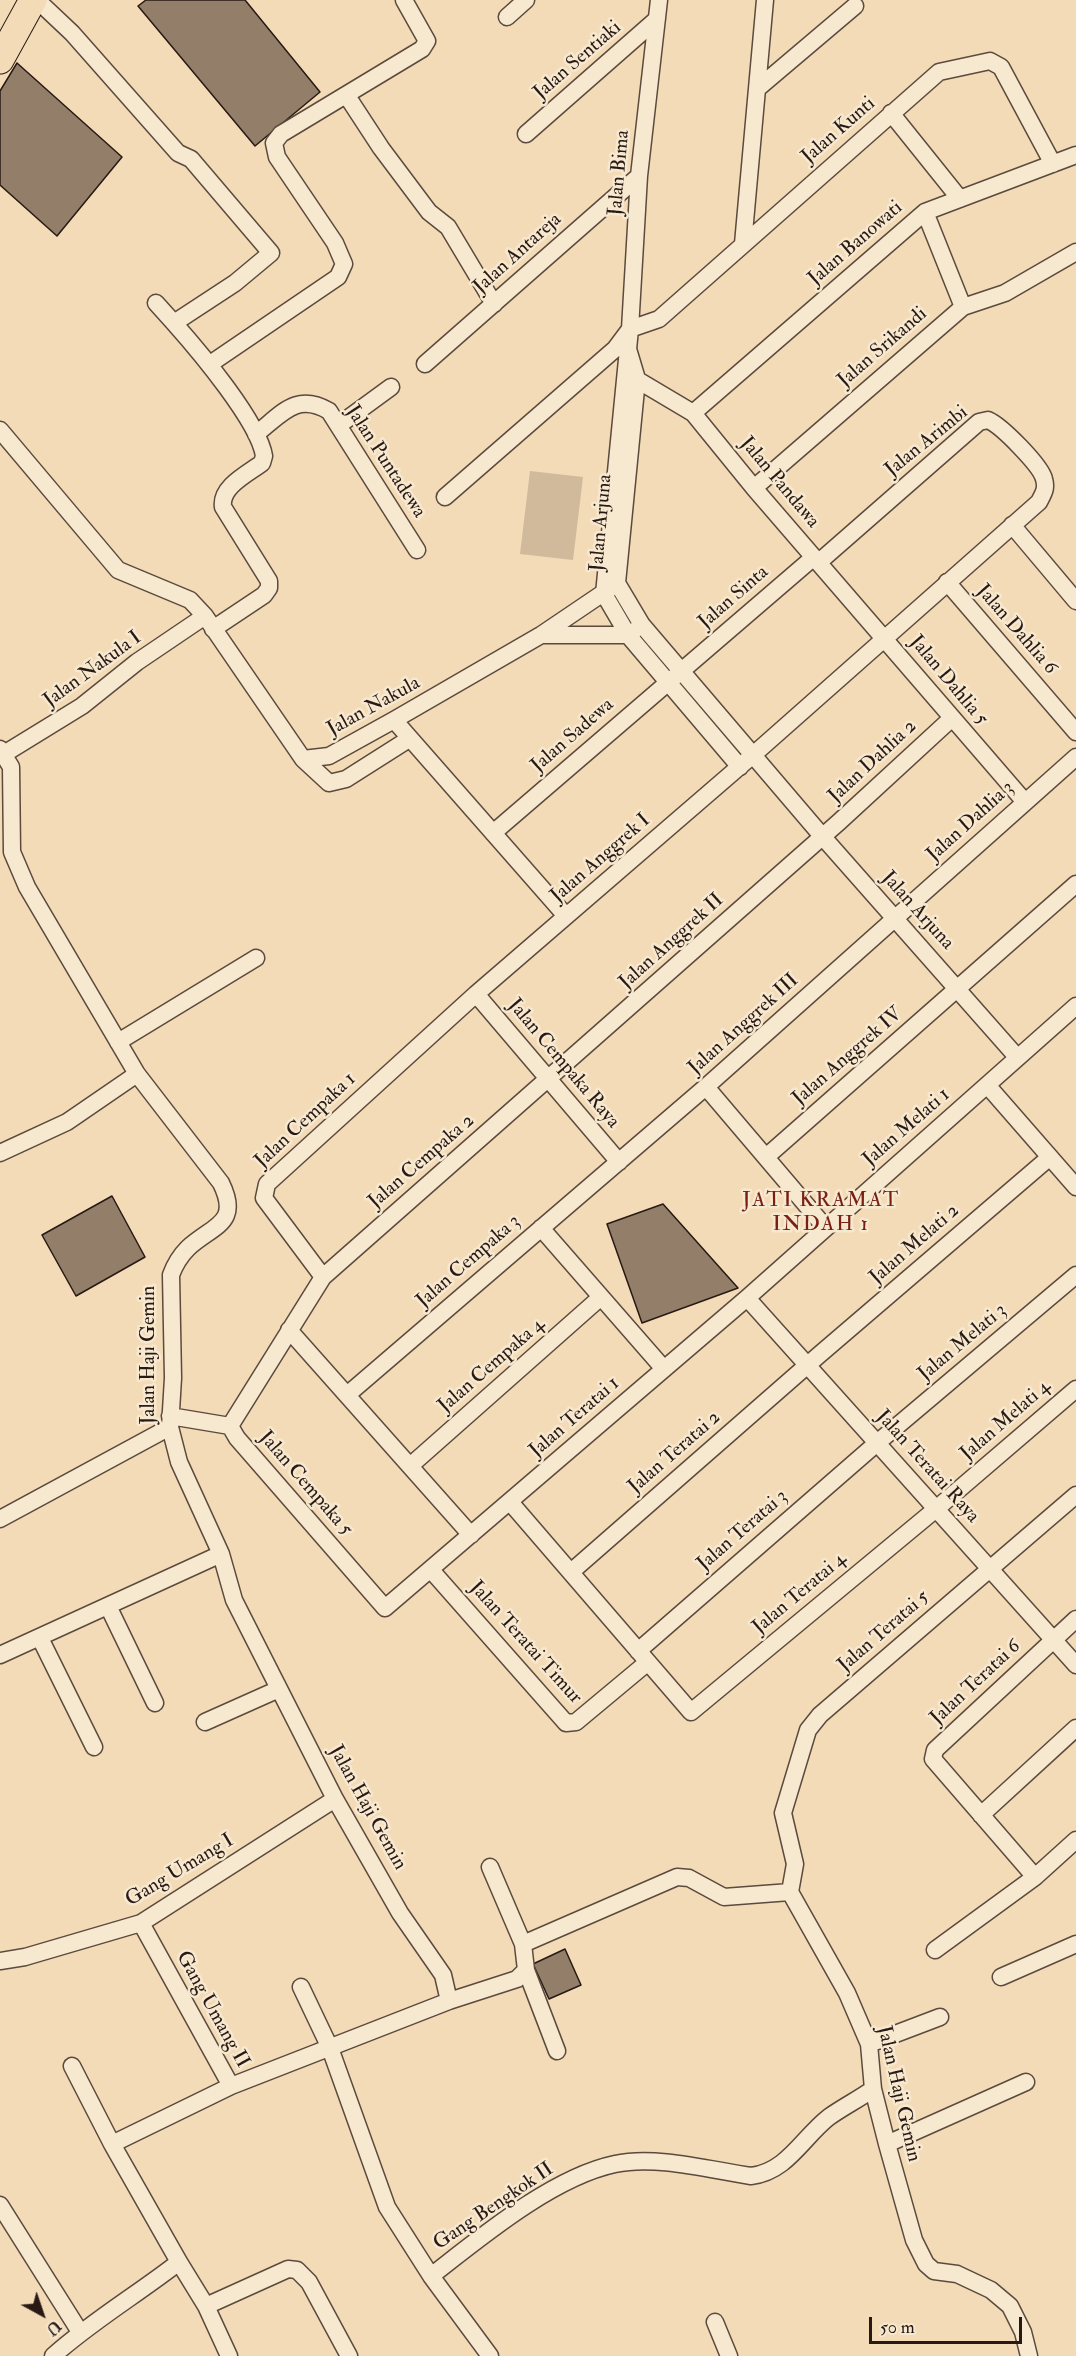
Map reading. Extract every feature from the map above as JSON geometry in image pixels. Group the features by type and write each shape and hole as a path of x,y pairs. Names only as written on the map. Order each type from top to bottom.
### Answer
{"main road":[{"path":"0,60 35,0"}],"street":[{"path":"35,0 72,33 178,153 191,159 271,254 235,283 174,323"},
{"path":"210,364 338,277 344,264 335,243 277,157 274,144 281,134 422,49 427,41 404,0"},
{"path":"507,17 526,0"},
{"name":"Jalan Bima","path":"628,349 639,176 659,0"},
{"path":"743,244 765,0"},
{"path":"757,90 855,6"},
{"name":"Jalan Sentiaki","path":"526,134 657,19"},
{"name":"Jalan Kunti","path":"630,329 659,319 939,72 990,61 1001,68 1053,164"},
{"path":"347,96 381,148 429,212 448,227 494,304"},
{"path":"891,113 960,199"},
{"name":"Jalan Banowati","path":"693,413 925,212 1076,155"},
{"name":"Jalan Antareja","path":"425,364 639,176"},
{"path":"925,212 963,307 1005,293 1076,252"},
{"path":"156,303 210,364 256,434"},
{"name":"Jalan Srikandi","path":"754,488 963,307"},
{"name":"Jalan Puntadewa","path":"445,497 615,350 630,329"},
{"name":"Jalan Arjuna","path":"628,349 631,377 617,583 635,630"},
{"name":"Jalan Pandawa","path":"631,377 693,413 754,488 885,638"},
{"name":"Jalan Arjuna","path":"631,377 604,594 675,677 740,767"},
{"path":"339,425 391,387"},
{"name":"Jalan Puntadewa","path":"256,434 296,404 306,402 329,411 417,550"},
{"name":"Jalan Arimbi","path":"817,559 979,422 988,420 1006,431 1044,477 1045,490 1039,502 885,638"},
{"path":"0,430 118,570 190,600 209,622 303,759 329,783 346,779 409,739"},
{"name":"Jalan Nakula I","path":"2,751 82,706 137,662 209,622 264,596 269,588 269,581 223,507 222,500 230,487 261,463 264,456 263,448 256,434"},
{"path":"1012,525 1076,602"},
{"name":"Jalan Sinta","path":"675,677 817,559"},
{"name":"Jalan Dahlia 6","path":"947,582 1076,732"},
{"name":"Jalan Nakula","path":"303,759 329,756 394,720 541,635 617,583"},
{"path":"541,635 635,630"},
{"name":"Jalan Dahlia 5","path":"753,755 885,638 1025,802"},
{"name":"Jalan Arjuna","path":"675,677 753,755 1017,1057"},
{"name":"Jalan Sadewa","path":"493,832 675,677"},
{"name":"Jalan Dahlia 2","path":"822,836 952,718"},
{"path":"394,720 566,916"},
{"name":"Jalan Haji Gemin","path":"2,751 10,767 5,821 12,852 27,887 137,1074 221,1183 228,1197 228,1214 219,1227 189,1247 177,1260 171,1275 173,1334 170,1422 178,1462 221,1554 234,1600 335,1799 400,1913 443,1975 449,2001"},
{"name":"Jalan Anggrek I","path":"476,994 753,755"},
{"name":"Jalan Dahlia 3","path":"896,920 1076,757"},
{"name":"Jalan Anggrek II","path":"549,1079 822,836"},
{"name":"Jalan Anggrek IV","path":"766,1157 1076,884"},
{"name":"Jalan Anggrek III","path":"619,1161 896,920"},
{"path":"118,1042 256,958"},
{"name":"Jalan Cempaka Raya","path":"476,994 619,1161"},
{"name":"Jalan Cempaka 1","path":"323,1277 264,1198 267,1184 476,994"},
{"name":"Jalan Melati 1","path":"747,1298 1076,1006"},
{"path":"0,1153 67,1122 137,1074"},
{"name":"Jalan Cempaka 2","path":"323,1277 549,1079"},
{"path":"987,1085 1076,1187"},
{"path":"706,1087 825,1227"},
{"name":"Jalan Melati 2","path":"807,1365 1050,1157"},
{"name":"Jalan Cempaka 3","path":"347,1395 619,1161"},
{"path":"541,1228 664,1369"},
{"name":"Jalan Melati 3","path":"877,1443 1076,1275"},
{"path":"323,1277 289,1330 471,1535"},
{"name":"Jalan Cempaka 4","path":"410,1466 601,1298"},
{"name":"Jalan Teratai Raya","path":"747,1298 1076,1665"},
{"name":"Jalan Teratai 1","path":"431,1570 747,1298"},
{"name":"Jalan Cempaka 5","path":"289,1330 230,1426 237,1438 386,1608 431,1570"},
{"name":"Jalan Teratai 2","path":"571,1572 807,1365"},
{"name":"Jalan Melati 4","path":"936,1509 1076,1389"},
{"path":"0,1519 170,1422 230,1426"},
{"name":"Jalan Teratai 3","path":"643,1657 877,1443"},
{"name":"Jalan Teratai 5","path":"790,1892 795,1864 783,1813 808,1730 820,1715 1076,1495"},
{"path":"510,1502 643,1657"},
{"name":"Jalan Teratai 4","path":"643,1657 691,1712 936,1509"},
{"path":"0,1655 221,1554"},
{"name":"Jalan Teratai Timur","path":"431,1570 566,1723 576,1722 643,1657"},
{"path":"108,1606 154,1703"},
{"path":"1053,1640 1076,1619"},
{"path":"39,1638 94,1747"},
{"name":"Jalan Teratai 6","path":"981,1815 933,1759 935,1750 1053,1640"},
{"path":"206,1722 279,1689"},
{"path":"1035,1877 981,1815 1076,1728"},
{"name":"Gang Umang I","path":"0,1961 33,1954 141,1923 335,1799"},
{"path":"935,1950 1035,1877 1076,1840"},
{"path":"490,1867 523,1944 526,1970 557,2051"},
{"path":"523,1944 676,1877 689,1878 724,1897 790,1892"},
{"name":"Jalan Haji Gemin","path":"790,1892 847,1993 869,2044 873,2090 914,2240 926,2264 934,2271 957,2274 991,2290 1010,2306 1023,2332 1029,2356"},
{"name":"Gang Umang II","path":"141,1923 231,2086 330,2048"},
{"path":"1001,1977 1076,1944"},
{"path":"330,2048 449,2001 517,1979 526,1970"},
{"path":"301,1987 330,2048 387,2206 431,2276 490,2356"},
{"path":"869,2044 940,2017"},
{"path":"72,2066 112,2144 206,2306 229,2356"},
{"path":"887,2144 1026,2082"},
{"path":"112,2144 231,2086"},
{"name":"Gang Bengkok II","path":"431,2276 477,2241 564,2182 615,2164 664,2163 752,2176 764,2175 776,2169 828,2118 873,2090"},
{"path":"0,2205 80,2332"},
{"path":"53,2356 80,2332 139,2293 179,2262"},
{"path":"206,2306 288,2270 297,2270 309,2282 349,2356"},
{"path":"715,2322 729,2356"}],"shaded area":[{"path":"530,471 583,477 573,560 520,554"}],"building":[{"path":"146,0 245,0 320,92 255,146 138,6"},
{"path":"17,63 122,157 57,236 0,185 0,91"},
{"path":"112,1196 145,1257 76,1296 42,1235"},
{"path":"663,1204 738,1288 642,1323 607,1224"},
{"path":"565,1949 581,1985 549,1999 533,1964"}],"district":[{"name":"JATI KRAMAT INDAH 1","path":"821,1213"}]}
